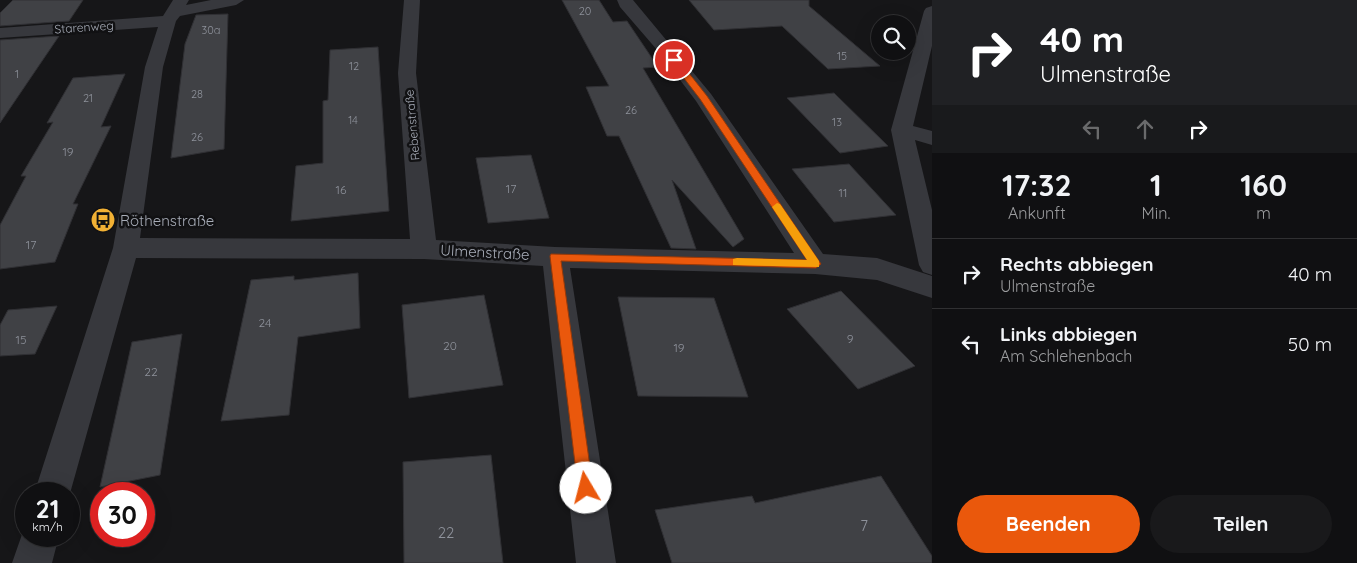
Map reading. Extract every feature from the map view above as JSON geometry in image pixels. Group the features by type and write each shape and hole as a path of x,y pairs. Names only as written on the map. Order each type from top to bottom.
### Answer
{"street":[{"name":"Starenweg","path":"0,33 174,11 236,0"},
{"name":"Rebenstraße","path":"412,0 407,73 424,249"},
{"path":"625,0 626,4 664,47 704,98 816,264"},
{"path":"56,482 126,248 154,67 174,11"},
{"path":"932,11 902,130 932,265"},
{"path":"902,130 932,138"},
{"name":"Ulmenstraße","path":"126,248 424,249 555,256 816,264 877,268 932,287"},
{"path":"555,256 596,563"},
{"path":"32,563 37,547"}],"building":[{"path":"13,0 83,0 69,21 0,26 0,13"},
{"path":"562,0 599,0 613,22 627,21 658,67 643,68 744,239 733,247 672,180 696,249 671,248 619,136 607,136 586,87 609,86"},
{"path":"689,0 809,0 809,6 880,66 828,69 782,26 714,30"},
{"path":"228,14 224,149 171,158 185,44 196,15"},
{"path":"59,36 0,123 0,40"},
{"path":"378,47 389,211 291,221 296,166 323,163 323,101 328,100 330,50"},
{"path":"125,74 101,127 111,126 73,204 78,204 55,262 0,269 0,225 26,176 21,176 53,122 47,123 73,78"},
{"path":"834,93 888,146 840,153 787,98"},
{"path":"531,155 549,218 488,223 476,158"},
{"path":"849,164 896,215 834,222 792,169"},
{"path":"358,273 360,328 298,337 289,415 221,421 251,280 294,276 294,280"},
{"path":"841,291 915,366 858,389 787,309"},
{"path":"484,295 503,385 409,398 402,305"},
{"path":"618,297 714,298 748,397 638,396"},
{"path":"57,306 35,354 0,356 0,325 8,310"},
{"path":"182,334 160,475 125,482 101,482 132,342"},
{"path":"491,455 503,563 404,563 403,462"},
{"path":"881,476 932,556 932,563 672,563 655,510 752,496 755,503"}],"slow traffic":[{"path":"737,262 816,264 777,207"}],"place":[{"name":"Röthenstraße","path":"103,220"}],"route":[{"path":"586,488 555,256 816,264 704,98 674,60"}]}
